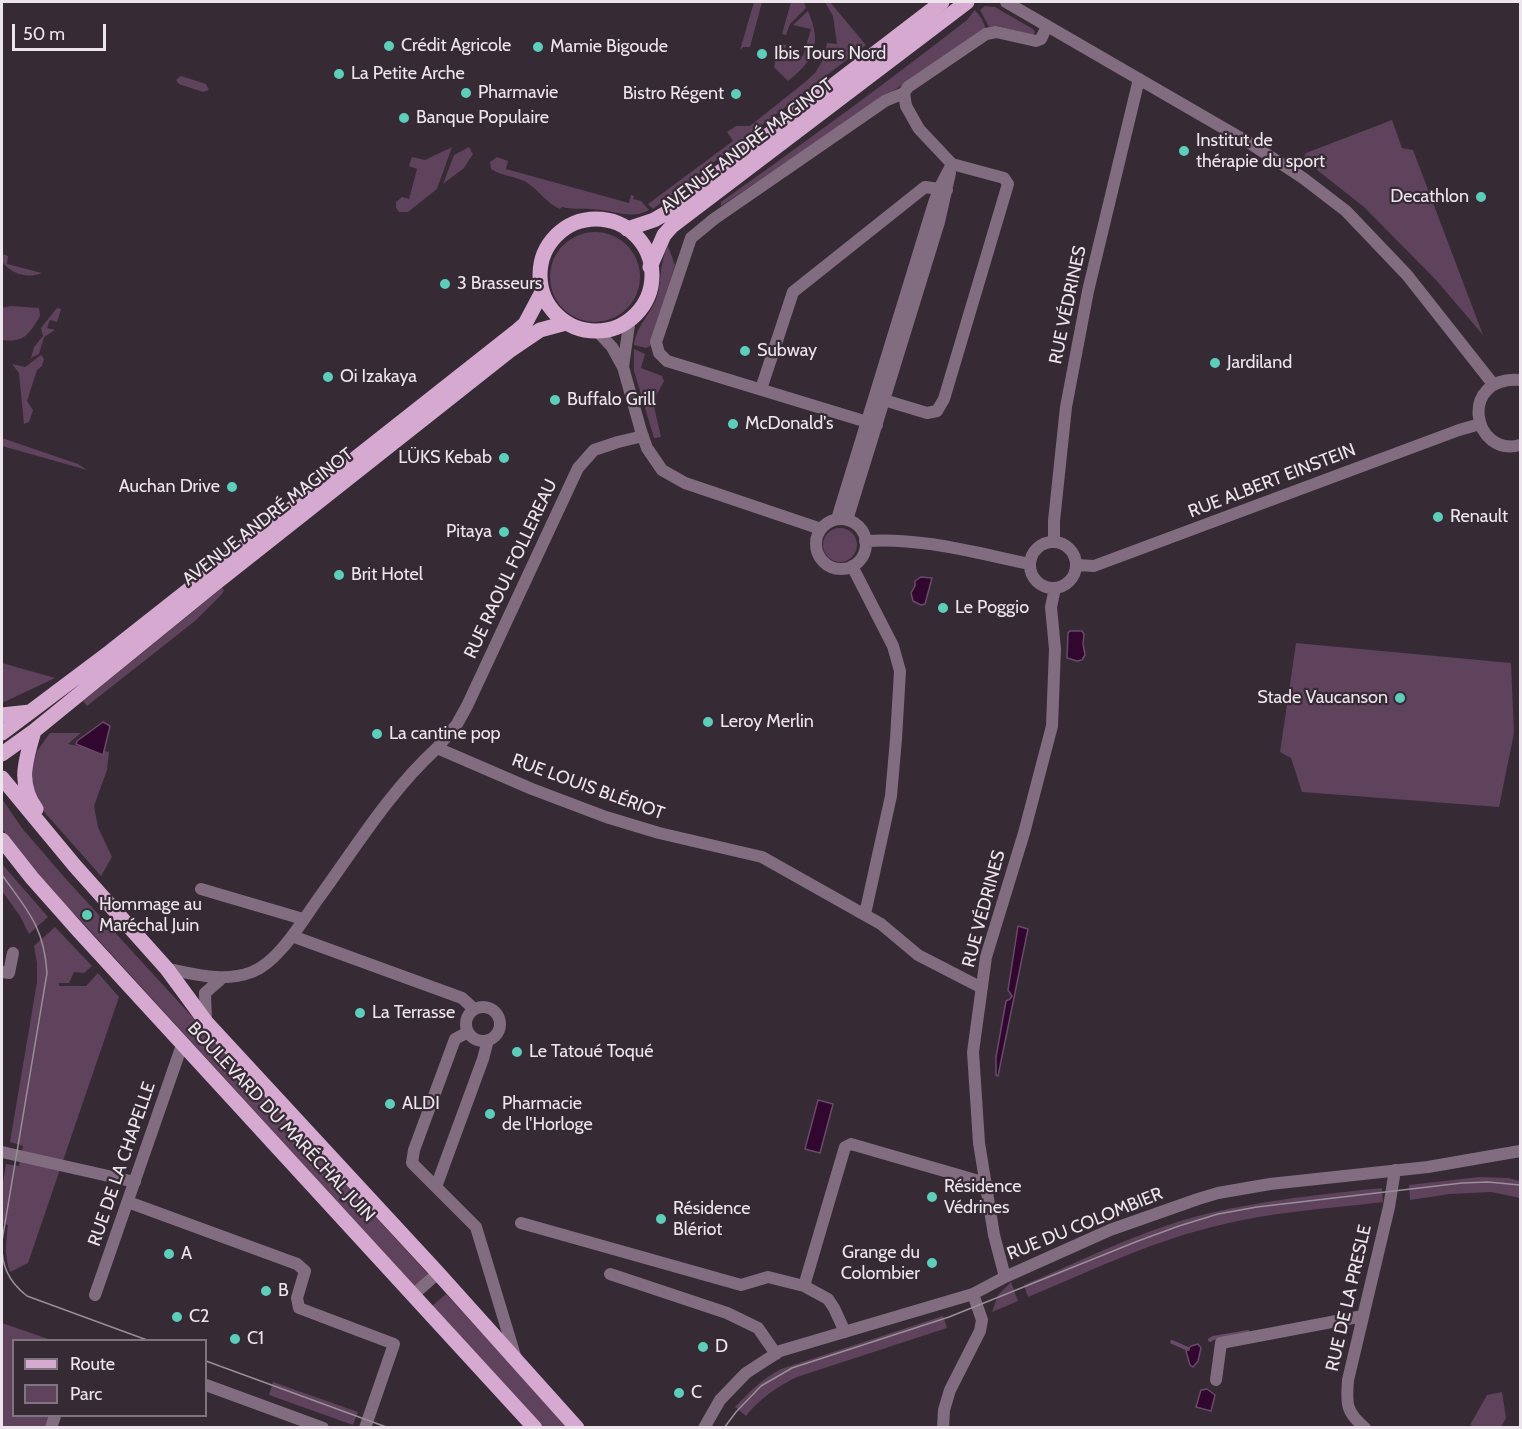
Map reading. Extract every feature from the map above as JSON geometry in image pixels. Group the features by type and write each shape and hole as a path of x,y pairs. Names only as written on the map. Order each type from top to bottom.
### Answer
{"main road":[{"name":"AVENUE ANDRÉ MAGINOT","path":"627,229 654,220 668,212 942,2"},
{"name":"AVENUE ANDRÉ MAGINOT","path":"650,267 664,235 672,226 967,2"},
{"path":"603,220 627,229 640,242 650,267 650,286 646,300 638,312 614,328 597,331 581,329 566,322 548,304 542,292 540,276 542,260 548,245 565,228 583,221 603,220"},
{"name":"AVENUE ANDRÉ MAGINOT","path":"2,734 110,652 517,331 525,324 542,292"},
{"name":"AVENUE ANDRÉ MAGINOT","path":"2,754 34,731 207,590 509,351 540,330 566,322"},
{"path":"2,715 30,712"},
{"name":"BOULEVARD DU MARÉCHAL JUIN","path":"34,731 23,779 29,800 64,846 75,866"},
{"name":"BOULEVARD DU MARÉCHAL JUIN","path":"2,778 75,866 167,969 206,1022 438,1273 577,1428"},
{"name":"BOULEVARD DU MARÉCHAL JUIN","path":"2,793 54,851 75,866"},
{"name":"BOULEVARD DU MARÉCHAL JUIN","path":"2,840 48,896 182,1045 536,1428"}],"street":[{"path":"1006,2 1251,144 1304,178 1346,211 1407,275 1493,384"},
{"path":"871,423 667,361 659,353 656,342 691,238 714,219 885,101 904,93 908,87 986,34 996,32 1036,41 1041,39 1047,26"},
{"name":"RUE VÉDRINES","path":"1054,542 1054,521 1068,395 1088,291 1139,79"},
{"path":"884,400 927,413 937,411 946,392 1008,184 1004,178 952,164 920,129 906,106 904,93"},
{"path":"842,520 952,164"},
{"path":"761,389 793,292 925,187 944,190"},
{"path":"871,423 884,400 944,190"},
{"path":"623,367 630,318"},
{"path":"597,331 612,347 623,367 647,448 662,470 685,483 821,529"},
{"path":"1521,380 1507,379 1493,384 1485,392 1478,413 1480,424 1487,437 1499,444 1514,447 1521,445"},
{"name":"RUE ALBERT EINSTEIN","path":"1077,565 1094,566 1480,424"},
{"name":"RUE RAOUL FOLLEREAU","path":"437,748 457,724 467,706 578,468 594,450 643,436"},
{"path":"842,520 859,527 866,541 861,559 845,569 826,564 820,558 816,543 825,524 842,520"},
{"path":"866,541 888,539 915,542 1030,564"},
{"path":"1054,542 1067,546 1072,551 1077,565 1076,572 1068,584 1047,588 1035,579 1030,564 1035,551 1040,546 1054,542"},
{"path":"852,566 893,646 900,671 891,796 865,914"},
{"name":"RUE VÉDRINES","path":"1005,1277 994,1235 979,1143 973,1052 986,957 1024,833 1052,726 1055,649 1051,607 1055,588"},
{"path":"167,969 221,979 253,972 267,963 292,936 410,774 437,748"},
{"name":"RUE LOUIS BLÉRIOT","path":"437,748 532,789 606,817 762,857 865,914 888,929 918,955 982,988"},
{"path":"201,889 303,919"},
{"path":"292,936 462,998 474,1009"},
{"path":"2,972 9,973 13,953"},
{"path":"206,1022 206,990 221,979"},
{"path":"436,1187 488,1040 500,1028 499,1017 491,1008 479,1007 467,1017 468,1032 477,1040 488,1040"},
{"path":"468,1032 455,1039 414,1150 412,1163 476,1227 517,1360"},
{"name":"RUE DE LA CHAPELLE","path":"95,1295 182,1045"},
{"path":"804,1286 845,1147 850,1144 986,1183"},
{"name":"RUE DU COLOMBIER","path":"704,1428 720,1400 746,1373 776,1354 972,1294 1110,1230 1218,1193 1270,1184 1437,1166 1521,1151"},
{"path":"2,1152 135,1182"},
{"name":"RUE DE LA PRESLE","path":"1365,1428 1350,1414 1346,1400 1348,1380 1389,1207 1395,1170"},
{"path":"128,1202 297,1264 305,1271 297,1298 299,1308 394,1344 364,1428"},
{"path":"521,1223 741,1286 768,1277 804,1286 828,1299 845,1332"},
{"path":"413,1295 438,1273"},
{"path":"610,1274 726,1313 758,1328 776,1354"},
{"path":"943,1428 944,1410 950,1390 980,1331 982,1320 972,1294"},
{"path":"1216,1380 1221,1343 1363,1316"},
{"path":"207,1385 323,1428"}],"green space":[{"path":"754,2 762,2 750,47 743,47 740,50"},
{"path":"791,2 804,2 806,8 790,24 786,35 782,34"},
{"path":"825,2 830,2 866,45 653,209 648,204 733,141 727,132 736,126 750,126 815,73 824,58 827,43 837,44 833,16"},
{"path":"985,6 995,7 1035,32 1033,35 996,26 989,27 980,10"},
{"path":"975,10 986,29 721,206 721,202 906,67 967,20"},
{"path":"808,11 815,32 813,50 804,66 788,81 774,67 779,43 786,45 785,52 803,56 811,29 793,25"},
{"path":"181,76 206,84 209,90 203,92 179,84 176,80"},
{"path":"1392,120 1402,148 1413,150 1483,335 1436,280 1364,207 1303,159 1306,153"},
{"path":"452,147 437,189 408,212 399,212 396,202 402,197 409,199 417,169 409,166 412,157 425,160"},
{"path":"469,147 473,154 464,168 443,184 454,155"},
{"path":"497,157 508,161 506,169 629,203 631,195 649,210 637,214 625,214 596,209 562,207 560,209 526,182 491,169 490,162"},
{"path":"595,232 612,236 627,245 636,260 640,277 636,294 627,309 612,318 595,322 578,318 563,309 554,294 550,277 554,260 563,245 578,236"},
{"path":"668,246 675,265 650,346 646,348 634,345 635,338 657,297 663,258"},
{"path":"2,254 8,256 7,264 42,273 30,276 10,270 2,262"},
{"path":"11,306 39,308 40,316 25,336 15,340 2,340 2,308"},
{"path":"57,308 61,309 57,322 50,320 47,328 55,330 44,337 39,354 31,358 34,347 43,336 41,328"},
{"path":"634,349 645,354 641,368 662,376 664,381 653,402 661,437 654,438 634,371"},
{"path":"41,355 44,359 42,366 37,370 27,401 33,410 29,422 24,424 19,373 12,364 25,367"},
{"path":"2,438 78,464 87,470 2,446"},
{"path":"840,528 852,533 857,545 852,557 840,562 828,557 823,545 828,533"},
{"path":"222,588 224,590 222,594 195,621 87,706 83,701"},
{"name":"Stade Vaucanson","path":"1296,643 1511,663 1514,733 1499,807 1302,792 1291,758 1280,752"},
{"path":"2,663 55,678 2,703"},
{"path":"50,733 81,733 68,744 109,752 107,770 94,806 98,827 112,857 101,876 38,805 32,786 33,765 37,751"},
{"path":"2,799 22,828 65,878 428,1274 415,1287 37,875 2,829"},
{"path":"2,864 48,917 29,934 20,916 2,891"},
{"path":"55,927 92,966 84,973 74,972 69,983 59,983 59,986 86,986 98,973 119,997 28,1263 10,1272 6,1254 8,1225 2,1223 2,1188 6,1164 19,1166 23,1146 10,1142 37,982 34,946"},
{"path":"1479,1177 1508,1178 1520,1181 1520,1198 1491,1192 1450,1194 1410,1200 1409,1185"},
{"path":"1382,1188 1383,1202 1276,1214 1233,1222 1141,1250 1028,1297 1024,1285 1137,1236 1183,1220 1272,1201"},
{"path":"1011,1282 1018,1301 992,1312 998,1295"},
{"path":"446,1294 568,1427 544,1427 432,1306"},
{"path":"943,1316 947,1328 797,1377 769,1394 746,1416 735,1407 756,1386 781,1369"},
{"path":"2,1323 48,1339 12,1339 12,1417 50,1417 46,1427 2,1427"},
{"path":"273,1382 358,1412 353,1425 269,1395"},
{"path":"1502,1392 1506,1418 1501,1427 1470,1425 1487,1395"}],"shaded area":[{"path":"921,577 932,578 925,604 921,605 913,601 911,593 915,581"},
{"path":"1070,631 1082,631 1084,634 1085,655 1082,660 1067,658"},
{"path":"103,722 110,726 103,755 76,744 77,741"},
{"path":"1018,926 1028,929 998,1076 996,1075 996,1057 1006,1001 1012,996 1008,990"},
{"path":"818,1100 833,1104 820,1153 805,1149"},
{"path":"1198,1344 1201,1348 1198,1361 1193,1367 1190,1365 1186,1351"},
{"path":"1207,1389 1215,1395 1211,1411 1196,1407 1201,1390"}],"waterway":[{"path":"1210,1340 1248,1332"},
{"path":"1172,1342 1188,1349"}],"tram line":[{"path":"2,875 33,920 42,943 47,973 2,1241 4,1265 10,1278 27,1296 144,1339"},
{"path":"724,1428 761,1386 792,1368 949,1317 1138,1241 1218,1214 1257,1207 1462,1183 1488,1182 1520,1185"},
{"path":"207,1361 389,1428"}],"place":[{"name":"Crédit Agricole","path":"389,46"},
{"name":"Mamie Bigoude","path":"538,47"},
{"name":"Ibis Tours Nord","path":"762,54"},
{"name":"La Petite Arche","path":"339,74"},
{"name":"Pharmavie","path":"466,93"},
{"name":"Bistro Régent","path":"736,94"},
{"name":"Banque Populaire","path":"404,118"},
{"name":"Institut de thérapie du sport","path":"1184,151"},
{"name":"Decathlon","path":"1481,197"},
{"name":"3 Brasseurs","path":"445,284"},
{"name":"Subway","path":"745,351"},
{"name":"Jardiland","path":"1215,363"},
{"name":"Oi Izakaya","path":"328,377"},
{"name":"Buffalo Grill","path":"555,400"},
{"name":"McDonald's","path":"733,424"},
{"name":"LÜKS Kebab","path":"504,458"},
{"name":"Auchan Drive","path":"232,487"},
{"name":"Renault","path":"1438,517"},
{"name":"Pitaya","path":"504,532"},
{"name":"Brit Hotel","path":"339,575"},
{"name":"Le Poggio","path":"943,608"},
{"name":"Stade Vaucanson","path":"1400,698"},
{"name":"Leroy Merlin","path":"708,722"},
{"name":"La cantine pop","path":"377,734"},
{"name":"Hommage au Maréchal Juin","path":"87,915"},
{"name":"La Terrasse","path":"360,1013"},
{"name":"Le Tatoué Toqué","path":"517,1052"},
{"name":"ALDI","path":"390,1104"},
{"name":"Pharmacie de l'Horloge","path":"490,1114"},
{"name":"Résidence Védrines","path":"932,1197"},
{"name":"Résidence Blériot","path":"661,1219"},
{"name":"A","path":"169,1254"},
{"name":"Grange du Colombier","path":"932,1263"},
{"name":"B","path":"266,1291"},
{"name":"C2","path":"177,1317"},
{"name":"C1","path":"235,1339"},
{"name":"D","path":"703,1347"},
{"name":"C","path":"679,1393"}]}
